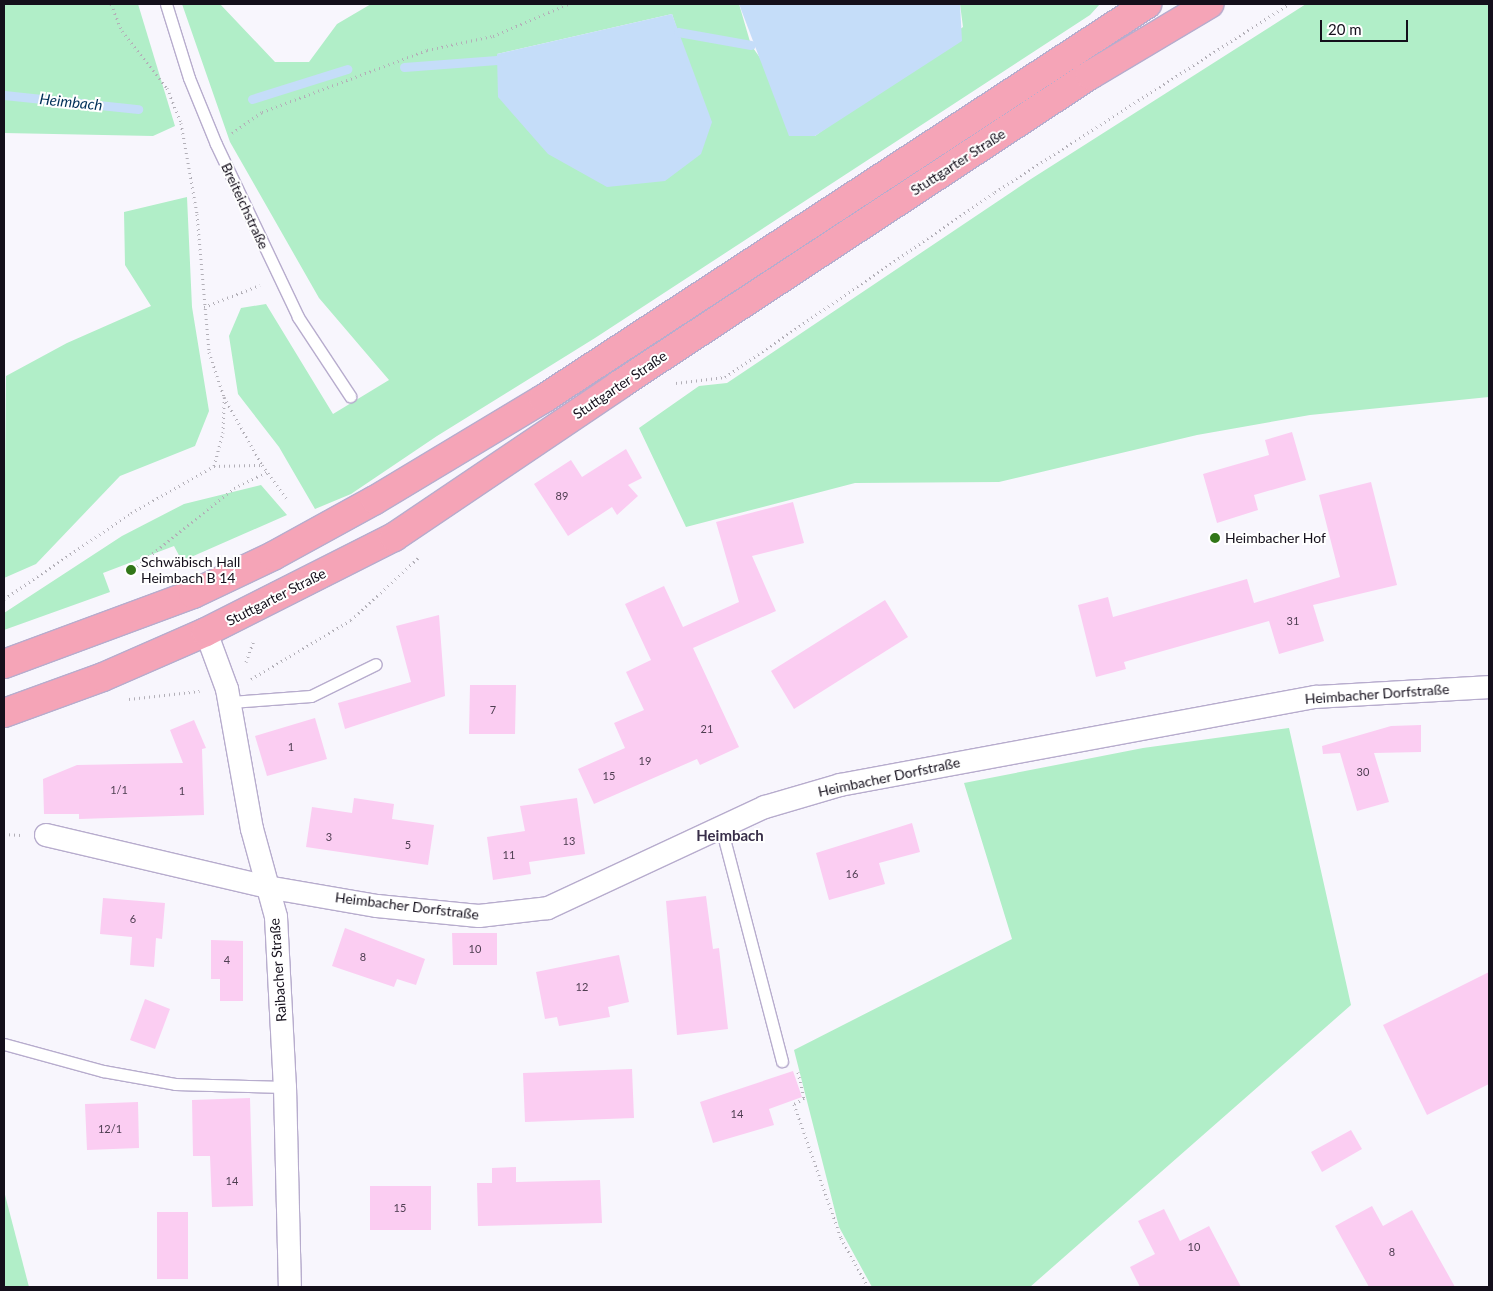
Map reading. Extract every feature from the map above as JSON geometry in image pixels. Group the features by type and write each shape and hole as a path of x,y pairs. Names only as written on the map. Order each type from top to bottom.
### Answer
{"main road":[{"name":"Stuttgarter Straße","path":"4,713 102,677 206,632 309,582 432,514 619,385 1081,81 1209,4"},
{"path":"4,664 192,594 273,556 375,500 543,399 1139,6"}],"street":[{"name":"Raibacher Straße","path":"206,632 230,702 252,829 276,917 285,1087 290,1287"},
{"name":"Heimbacher Dorfstraße","path":"46,835 267,887 377,906 479,916 548,908 604,884 765,807 840,785 1316,697 1489,687"}],"lane":[{"name":"Breiteichstraße","path":"166,4 189,78 216,144 298,317 350,396"},
{"path":"230,702 311,696 376,664"},
{"path":"720,827 782,1061"},
{"path":"4,1044 103,1071 175,1084 285,1087"}],"path":[{"path":"112,4 122,32 167,88 181,123 197,214 209,352 224,397 262,465 286,498"},
{"path":"216,144 262,112 428,50 493,36 568,4"},
{"path":"668,384 725,377 995,192 1289,4"},
{"path":"204,307 279,278"},
{"path":"214,466 223,433 224,397"},
{"path":"4,599 131,513 214,466 262,465"},
{"path":"137,566 234,488 268,472"},
{"path":"248,680 350,620 421,555"},
{"path":"782,1061 796,1068 804,1098 794,1104 841,1238 868,1287"}],"green space":[{"path":"4,4 138,4 175,126 153,136 4,133"},
{"path":"182,4 220,4 275,62 309,62 337,24 371,4 739,4 751,45 815,136 963,27 960,4 1100,4 1090,15 595,338 437,436 351,494 315,509 279,447 238,394 229,336 241,308 266,304 333,414 389,380 319,298 230,142","holes":["672,14 678,32 497,60 497,54"]},
{"path":"1306,4 1489,4 1489,397 1310,415 1197,435 999,482 855,483 686,527 639,428 699,386 727,383 1031,179"},
{"path":"187,197 192,307 209,411 195,446 120,476 36,564 4,578 6,376 67,343 151,306 125,265 124,212"},
{"path":"261,485 287,515 182,561 174,546 103,573 110,592 4,630 4,613 122,536 184,504"},
{"path":"1289,728 1351,1005 1030,1287 872,1287 839,1227 794,1050 1012,939 964,783 1143,748"},
{"path":"4,1191 29,1287 4,1287"}],"water":[{"path":"739,4 960,4 962,41 815,136 789,136"},
{"path":"672,14 712,122 701,154 665,181 607,187 548,154 498,97 497,54"}],"building":[{"path":"1292,432 1306,480 1254,495 1258,510 1217,523 1203,474 1269,455 1265,440"},
{"path":"626,449 642,478 628,485 638,496 617,515 612,507 568,536 534,484 571,460 582,477"},
{"path":"1371,482 1397,585 1313,605 1324,641 1279,654 1269,621 1124,662 1126,669 1096,677 1078,605 1108,597 1113,617 1247,579 1254,603 1340,577 1319,495"},
{"path":"793,502 804,543 752,556 776,611 693,648 739,747 700,765 697,759 594,804 578,769 625,748 614,723 644,710 626,672 651,660 625,604 664,586 683,627 739,602 716,522"},
{"path":"885,600 908,637 794,709 771,671"},
{"path":"439,615 445,696 345,729 338,703 411,682 396,626"},
{"path":"470,685 516,685 515,734 469,734"},
{"path":"315,718 327,759 267,776 255,736"},
{"path":"194,720 206,748 202,749 204,815 79,819 79,814 44,814 43,779 77,765 183,763 170,730"},
{"path":"1421,725 1421,752 1374,753 1389,802 1357,811 1340,753 1323,754 1322,746 1391,726"},
{"path":"354,798 394,804 392,819 434,825 428,865 306,847 312,807 352,813"},
{"path":"577,798 585,854 529,862 531,874 493,880 487,837 525,831 520,806"},
{"path":"912,823 920,852 879,863 885,884 829,900 816,853"},
{"path":"706,896 713,949 719,948 728,1029 677,1035 666,901"},
{"path":"103,898 165,903 162,939 156,938 154,967 130,965 132,937 100,934"},
{"path":"345,928 425,959 416,985 397,979 394,987 332,966"},
{"path":"452,933 497,933 497,965 453,965"},
{"path":"211,940 243,941 243,1001 220,1001 220,979 211,979"},
{"path":"619,955 629,1002 608,1007 610,1017 559,1026 557,1017 545,1019 536,972"},
{"path":"1489,972 1489,1084 1427,1115 1383,1025"},
{"path":"145,999 170,1009 155,1049 130,1040"},
{"path":"632,1069 634,1118 525,1122 523,1073"},
{"path":"793,1071 802,1097 769,1109 774,1125 713,1143 700,1102"},
{"path":"250,1098 253,1206 212,1207 210,1156 193,1156 192,1100"},
{"path":"138,1102 139,1148 87,1150 85,1104"},
{"path":"1351,1130 1362,1149 1322,1172 1311,1152"},
{"path":"516,1167 516,1182 600,1180 602,1223 478,1226 477,1183 492,1183 492,1168"},
{"path":"370,1186 431,1186 431,1230 370,1230"},
{"path":"1372,1206 1383,1226 1412,1210 1455,1287 1369,1287 1335,1226"},
{"path":"1164,1209 1180,1241 1209,1226 1241,1287 1140,1287 1130,1267 1155,1254 1138,1221"},
{"path":"157,1212 188,1212 188,1279 157,1279"}],"waterway":[{"name":"Heimbach","path":"678,32 751,45"},
{"name":"Heimbach","path":"404,67 497,60"},
{"name":"Heimbach","path":"252,99 347,69"},
{"name":"Heimbach","path":"4,95 138,109"}],"place":[{"name":"Heimbacher Hof","path":"1215,538"},
{"name":"Schwäbisch Hall Heimbach B 14","path":"131,570"}],"district":[{"name":"Heimbach","path":"730,836"}]}
